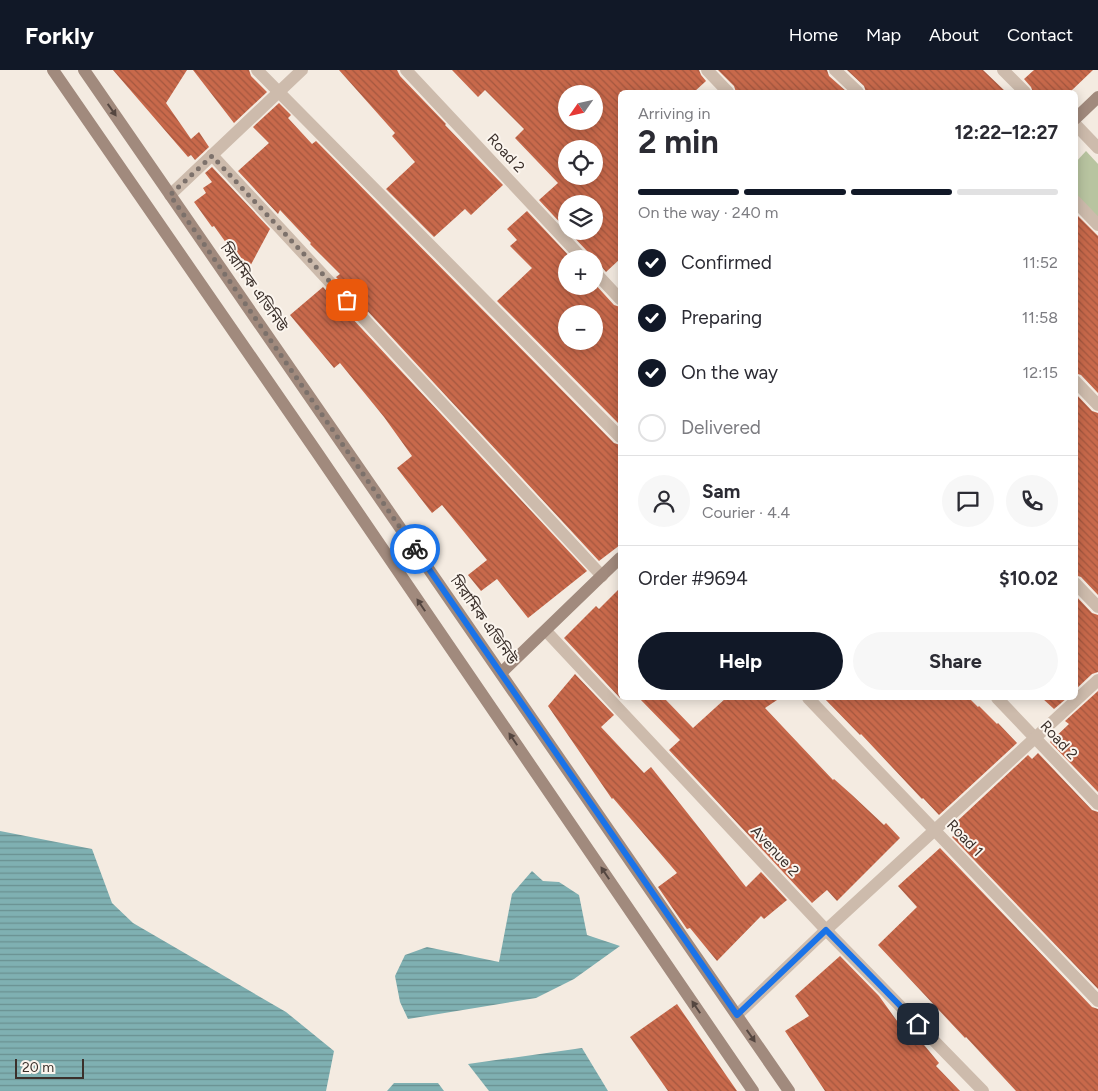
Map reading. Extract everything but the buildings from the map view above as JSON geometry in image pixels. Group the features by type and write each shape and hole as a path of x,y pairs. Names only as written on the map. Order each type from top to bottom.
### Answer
{"main road":[{"path":"52,70 311,443 753,1091"},
{"name":"সিরামিক এভিনিউ","path":"84,70 789,1091"},
{"path":"1078,116 1098,96"},
{"path":"501,673 618,560"}],"street":[{"path":"257,70 618,434"},
{"path":"170,195 302,70"},
{"name":"Road 2","path":"406,70 575,250"},
{"path":"707,70 726,90"},
{"path":"835,70 856,90"},
{"path":"1003,70 1022,90"},
{"path":"1078,127 1098,148"},
{"path":"212,156 602,576"},
{"path":"1078,204 1098,225"},
{"path":"603,281 618,297"},
{"path":"1078,384 1098,405"},
{"path":"1078,586 1098,607"},
{"name":"Avenue 2","path":"546,631 826,930 983,1091"},
{"path":"1078,699 1098,680"},
{"name":"Road 1","path":"810,700 1098,1002"},
{"name":"Road 2","path":"999,700 1098,804"},
{"path":"737,1015 826,930 1077,700"}],"green space":[{"path":"1086,151 1098,164 1098,218 1078,198 1078,160"}],"water":[{"path":"0,831 92,849 112,903 133,923 286,1012 334,1051 326,1091 0,1091"},
{"path":"532,871 543,881 559,882 579,895 587,935 620,946 574,979 536,998 408,1019 400,1002 395,976 405,955 427,947 499,962 512,894"},
{"path":"582,1048 608,1091 489,1091 468,1064"},
{"path":"394,1083 438,1083 444,1091 387,1091"}],"way so far":[{"path":"347,300 212,156 170,195 415,549"}],"route":[{"path":"415,549 737,1015 826,930 918,1024"}]}
